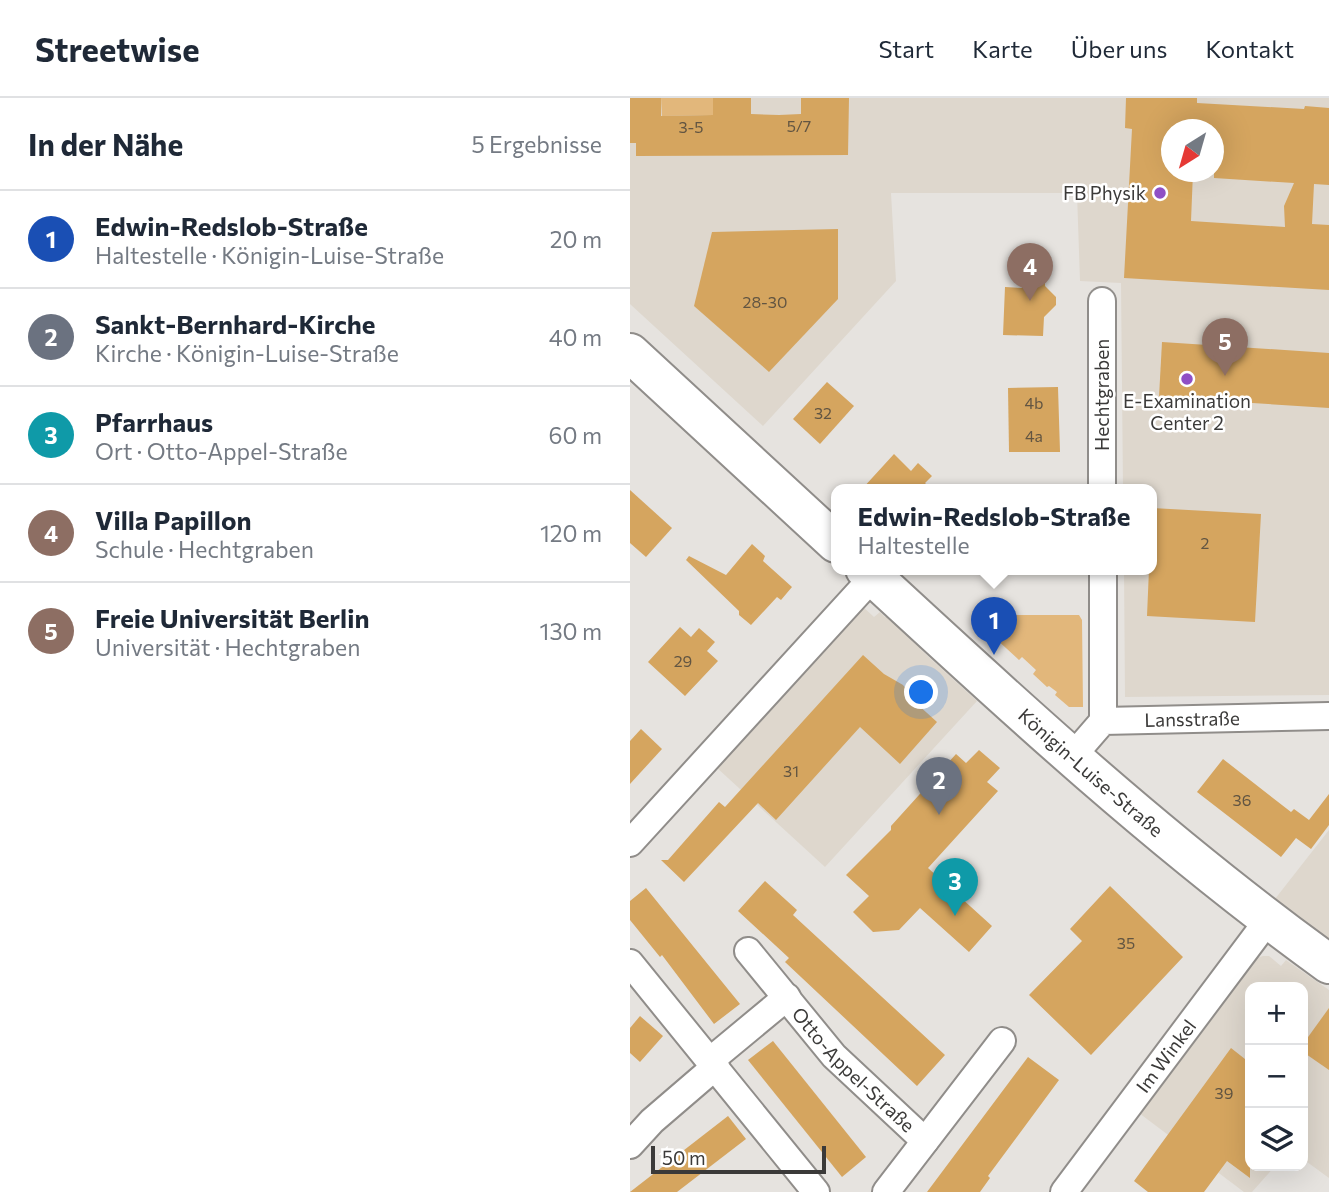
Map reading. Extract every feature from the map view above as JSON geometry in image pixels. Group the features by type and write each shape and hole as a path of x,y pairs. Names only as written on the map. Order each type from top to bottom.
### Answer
{"main road":[{"path":"630,353 831,538"},
{"name":"Königin-Luise-Straße","path":"871,575 1071,758 1149,825 1268,920 1329,964"}],"street":[{"name":"Hechtgraben","path":"1102,301 1102,484"},
{"path":"630,843 867,575"},
{"path":"1071,758 1103,721 1102,575"},
{"name":"Lansstraße","path":"1103,721 1329,716"},
{"name":"Im Winkel","path":"1064,1192 1268,920"},
{"name":"Otto-Appel-Straße","path":"748,951 834,1056 925,1141"},
{"path":"630,963 817,1192"},
{"name":"Otto-Appel-Straße","path":"630,1145 713,1063 787,997"},
{"name":"Otto-Appel-Straße","path":"886,1192 1002,1041"}],"shaded area":[{"path":"630,98 1329,98 1329,695 1125,697 1124,575 1157,575 1157,484 1123,484 1121,283 1080,281 1077,193 891,193 896,281 763,426 630,304"},
{"path":"661,98 713,98 713,115 662,116"},
{"path":"862,606 874,617 880,612 885,617 895,617 920,640 920,649 977,701 825,867 716,767"},
{"path":"1012,615 1079,615 1082,620 1083,707 1069,707 1055,695 1057,692 1033,674 1036,670 1022,657 1019,660 995,638"},
{"path":"1329,830 1329,939 1275,899"},
{"path":"1269,956 1281,966 1286,960 1329,990 1329,1178 1308,1163 1308,982 1245,982 1245,1171 1271,1171 1252,1192 1244,1192 1139,1113 1257,958"}],"building":[{"path":"630,98 661,98 661,116 713,115 713,98 751,98 751,114 779,115 801,114 801,98 849,98 848,155 636,156 636,143 630,143"},
{"name":"FB Physik","path":"1126,98 1197,98 1197,103 1329,108 1329,185 1314,184 1312,224 1329,225 1329,290 1124,278 1132,129 1125,128"},
{"path":"838,229 838,299 769,372 694,306 712,232"},
{"path":"1023,270 1045,271 1045,286 1056,297 1056,305 1044,317 1043,336 1003,335 1005,287 1022,288"},
{"path":"1162,342 1329,353 1329,408 1159,397"},
{"path":"827,382 854,406 820,444 793,419"},
{"path":"1058,387 1060,452 1009,452 1008,388"},
{"path":"894,454 911,471 918,463 932,476 926,484 867,484"},
{"path":"630,490 672,528 646,557 630,543"},
{"path":"1157,508 1261,514 1255,622 1147,616 1149,575 1157,575"},
{"path":"752,544 765,556 763,561 792,587 781,600 777,597 751,625 686,560 689,556 726,575"},
{"path":"680,627 691,637 699,628 715,642 707,651 718,661 685,696 648,662"},
{"path":"863,655 884,674 903,685 916,703 937,722 900,764 860,727 776,820 758,803 684,882 661,860 668,860 719,802 725,807"},
{"path":"641,729 662,749 630,784 630,741"},
{"path":"979,750 1000,768 987,782 998,791 928,868 992,926 969,952 920,908 899,930 873,932 853,912 869,896 846,875 891,830 891,826 956,754 966,763"},
{"path":"1223,759 1291,812 1294,809 1309,820 1329,794 1329,825 1311,849 1296,838 1281,857 1197,792"},
{"path":"765,881 797,910 793,915 945,1055 917,1086 785,962 789,958 738,911"},
{"path":"1110,886 1183,957 1091,1055 1029,995 1082,941 1070,929"},
{"path":"646,888 740,1004 714,1024 662,955 660,957 630,920 630,901"},
{"path":"1329,1008 1329,1070 1308,1055 1308,1037"},
{"path":"640,1016 663,1036 640,1062 630,1053 630,1028"},
{"path":"773,1041 866,1157 842,1177 748,1060"},
{"path":"1231,1048 1245,1059 1245,1171 1250,1171 1250,1178 1227,1161 1204,1192 1148,1192 1134,1181"},
{"path":"1028,1057 1059,1080 988,1176 990,1178 980,1192 927,1192"},
{"path":"728,1116 746,1139 677,1192 630,1192"}],"place":[{"name":"FB Physik","path":"1160,193"},
{"name":"Villa Papillon","path":"1030,301"},
{"name":"Freie Universität Berlin","path":"1225,376"},
{"name":"E-Examination Center 2","path":"1187,379"},
{"name":"Edwin-Redslob-Straße","path":"994,655"},
{"name":"Sankt-Bernhard-Kirche","path":"939,815"},
{"name":"Pfarrhaus","path":"955,916"}]}
